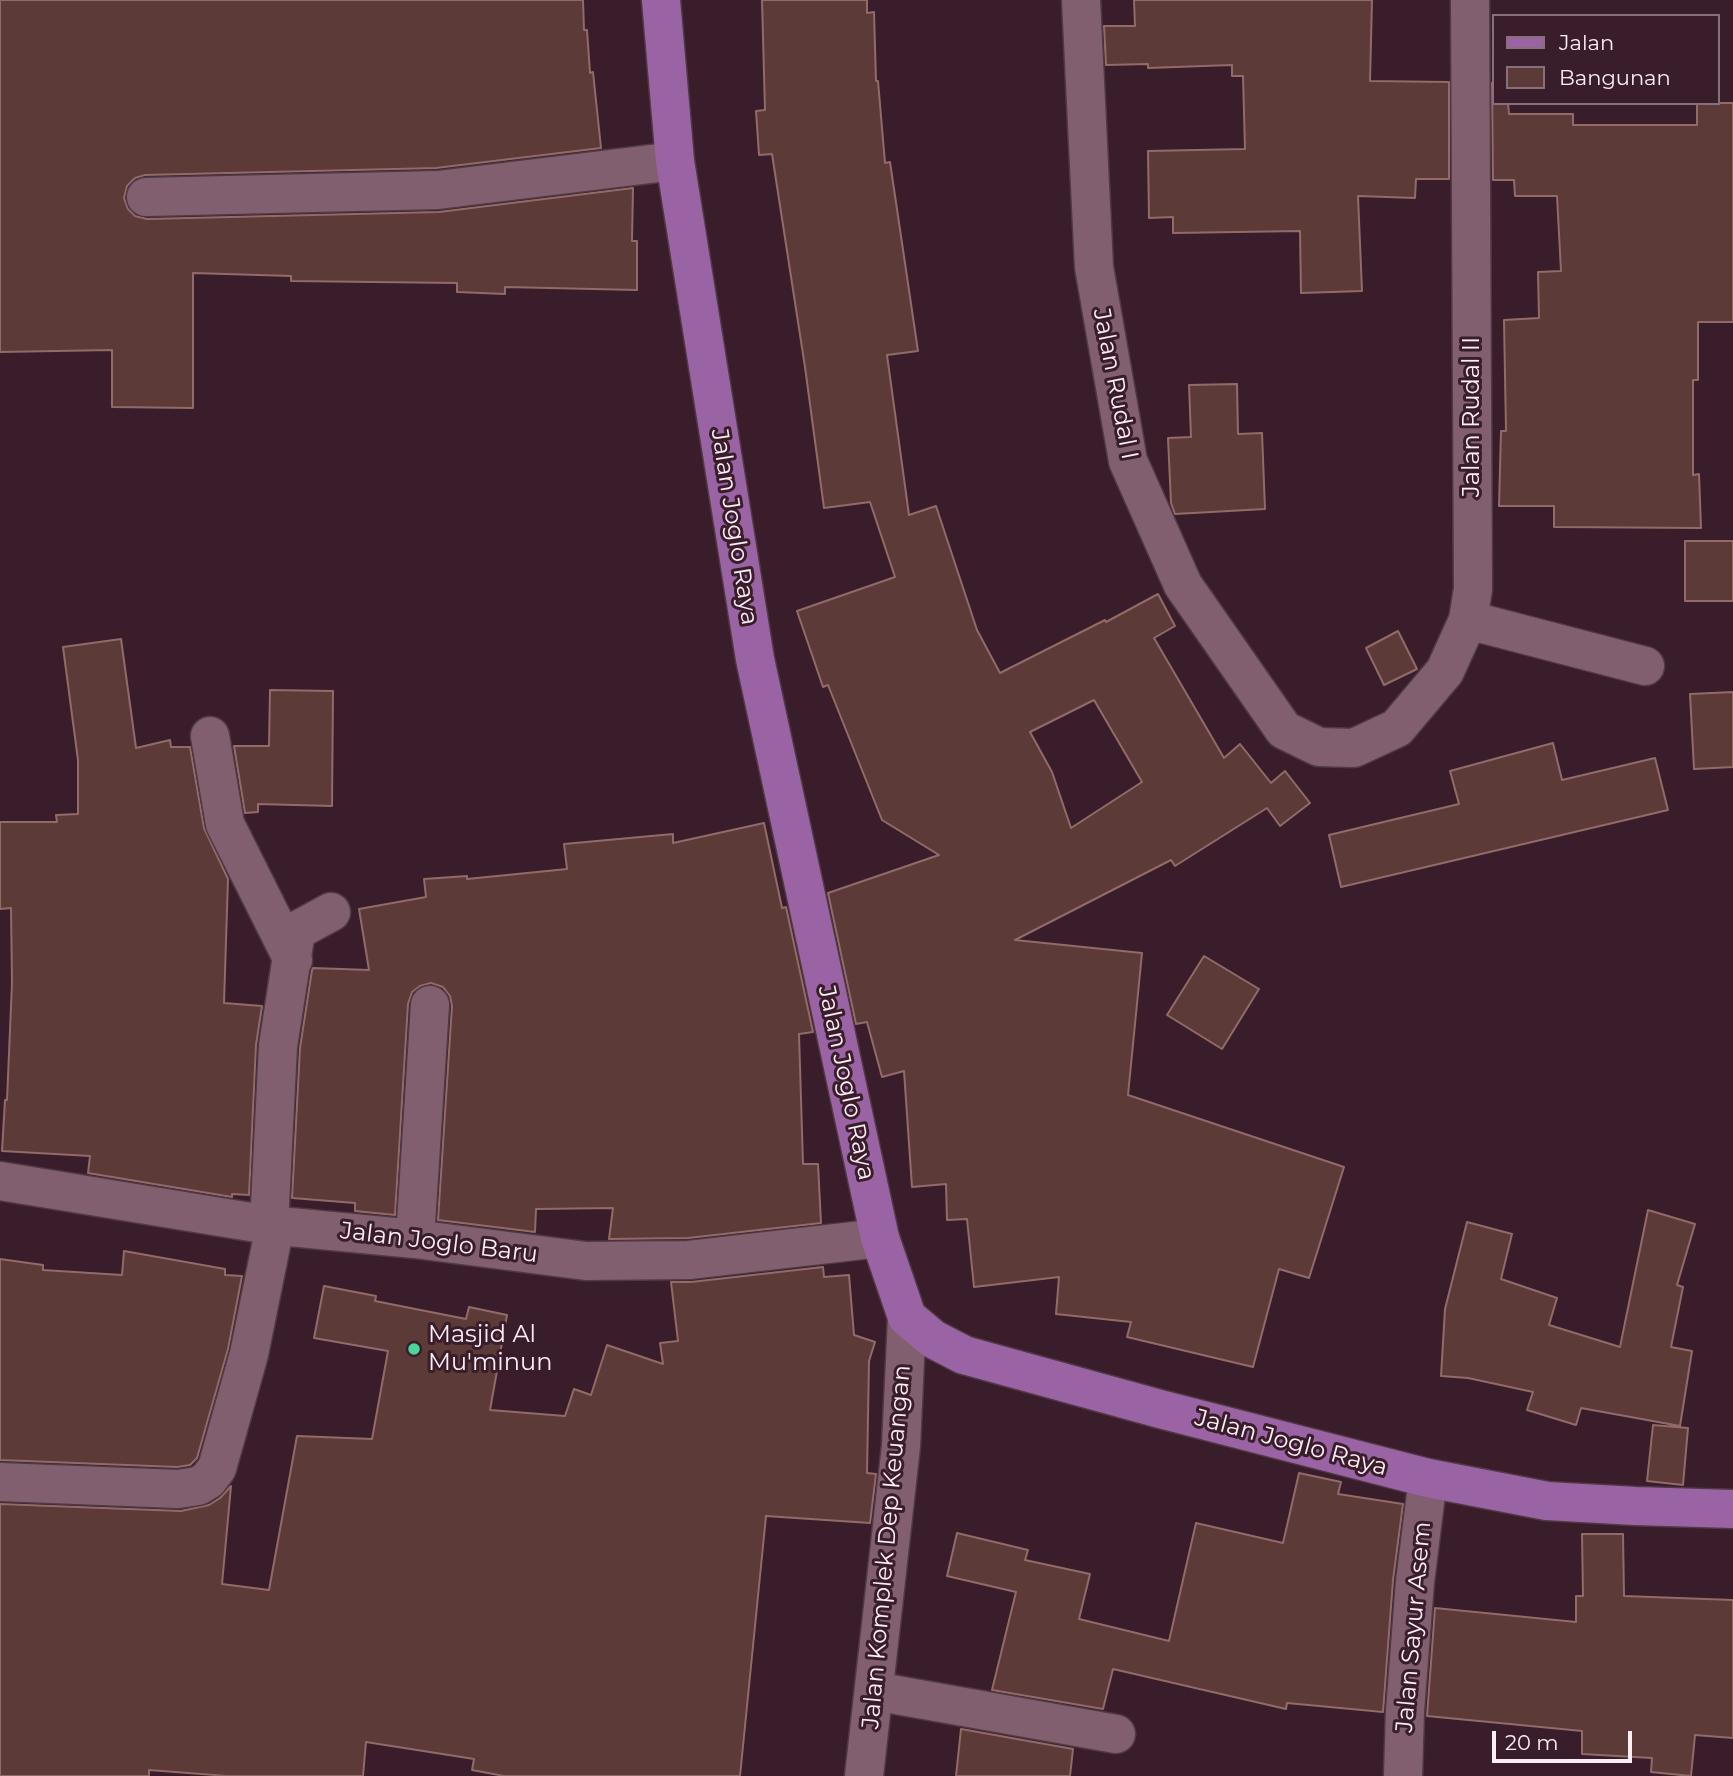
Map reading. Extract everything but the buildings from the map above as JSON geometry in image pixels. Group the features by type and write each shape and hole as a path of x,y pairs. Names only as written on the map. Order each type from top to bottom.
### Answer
{"main road":[{"name":"Jalan Joglo Raya","path":"661,0 675,161 755,659 880,1238 907,1317 933,1339 964,1355 1428,1478 1548,1501 1733,1509"}],"street":[{"name":"Jalan Rudal I","path":"1081,0 1094,267 1128,461 1183,585 1284,730 1320,747"},
{"name":"Jalan Rudal II","path":"1320,747 1354,748 1397,728 1445,671 1468,620 1473,589 1470,0"},
{"path":"146,197 438,190 675,161"},
{"path":"1468,620 1645,666"},
{"path":"210,736 225,824 263,905 293,960"},
{"path":"0,1482 178,1489 198,1486 208,1480 217,1468 249,1354 272,1226 278,1046 296,931 331,912"},
{"path":"415,1239 430,1005"},
{"name":"Jalan Joglo Baru","path":"0,1181 272,1226 415,1239 586,1261 689,1260 880,1238"},
{"name":"Jalan Komplek Dep Keuangan","path":"864,1776 901,1446 907,1317"},
{"name":"Jalan Sayur Asem","path":"1403,1776 1415,1582 1428,1478"},
{"path":"874,1691 1116,1734"}],"place":[{"name":"Masjid Al Mu'minun","path":"414,1349"}]}
